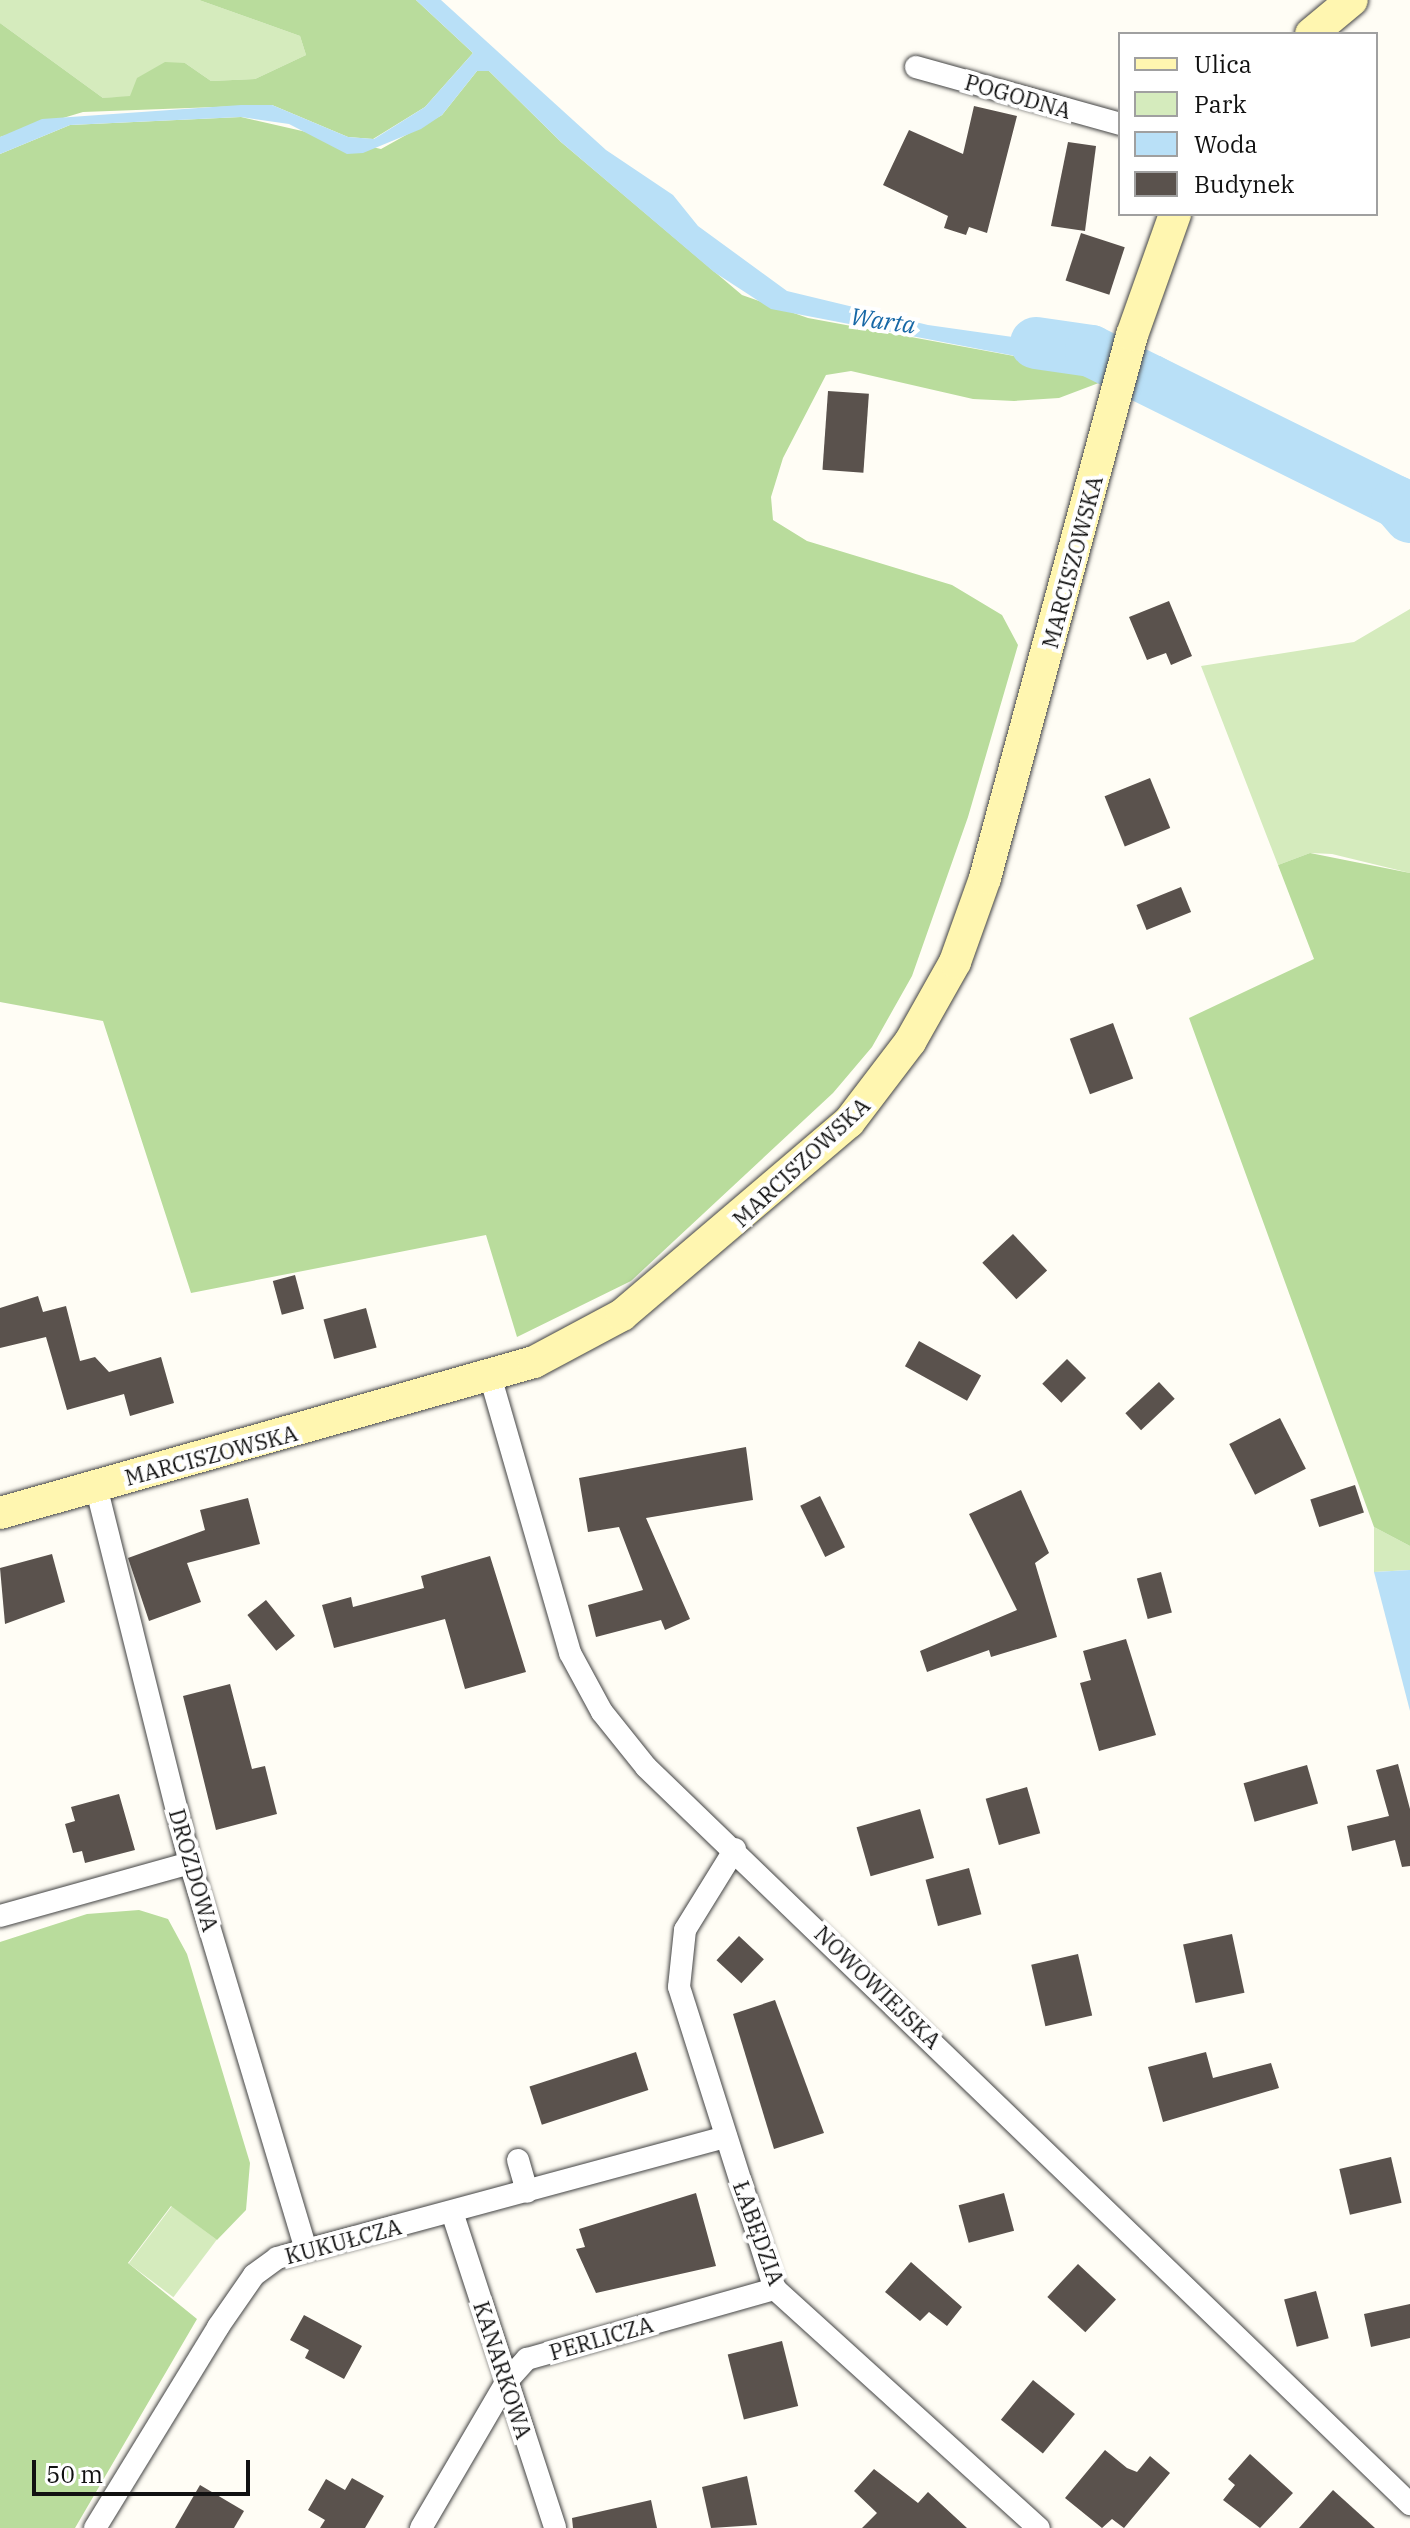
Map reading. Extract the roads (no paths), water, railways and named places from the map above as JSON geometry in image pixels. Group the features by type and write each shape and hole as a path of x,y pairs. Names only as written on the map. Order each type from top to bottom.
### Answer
{"street":[{"path":"1313,32 1352,0"},
{"name":"POGODNA","path":"916,67 1118,123"},
{"name":"MARCISZOWSKA","path":"0,1513 491,1379 601,1329 696,1257 849,1122 910,1042 955,962 985,878 1132,335 1174,216"},
{"name":"NOWOWIEJSKA","path":"491,1379 583,1682 646,1767 735,1849 1410,2504"},
{"name":"DROZDOWA","path":"96,1486 190,1863 306,2250"},
{"name":"ŁABĘDZIA","path":"735,1849 685,1930 677,1958 679,1987 775,2289 1039,2528"},
{"path":"0,1916 190,1863"},
{"name":"KUKUŁCZA","path":"95,2528 254,2275 277,2258 726,2137"},
{"path":"518,2160 527,2192"},
{"name":"KANARKOWA","path":"452,2212 555,2528"},
{"name":"PERLICZA","path":"421,2528 507,2381 527,2359 775,2289"}],"water":[{"path":"416,0 441,0 606,150 673,195 698,226 787,291 928,325 1106,350 1102,366 1020,357 771,309 714,272 561,142 489,71 477,71 442,115 421,129 363,153 347,154 289,124 241,117 70,125 0,154 0,137 42,119 241,105 272,105 348,137 374,139 425,107 473,53"},
{"path":"1160,356 1232,396 1214,427 1150,399"},
{"path":"1259,407 1410,503 1410,528 1272,444 1240,441"},
{"path":"1410,1570 1410,1711 1374,1572"}],"waterway":[{"name":"Warta","path":"1036,343 1091,351 1397,502 1410,517"}]}
